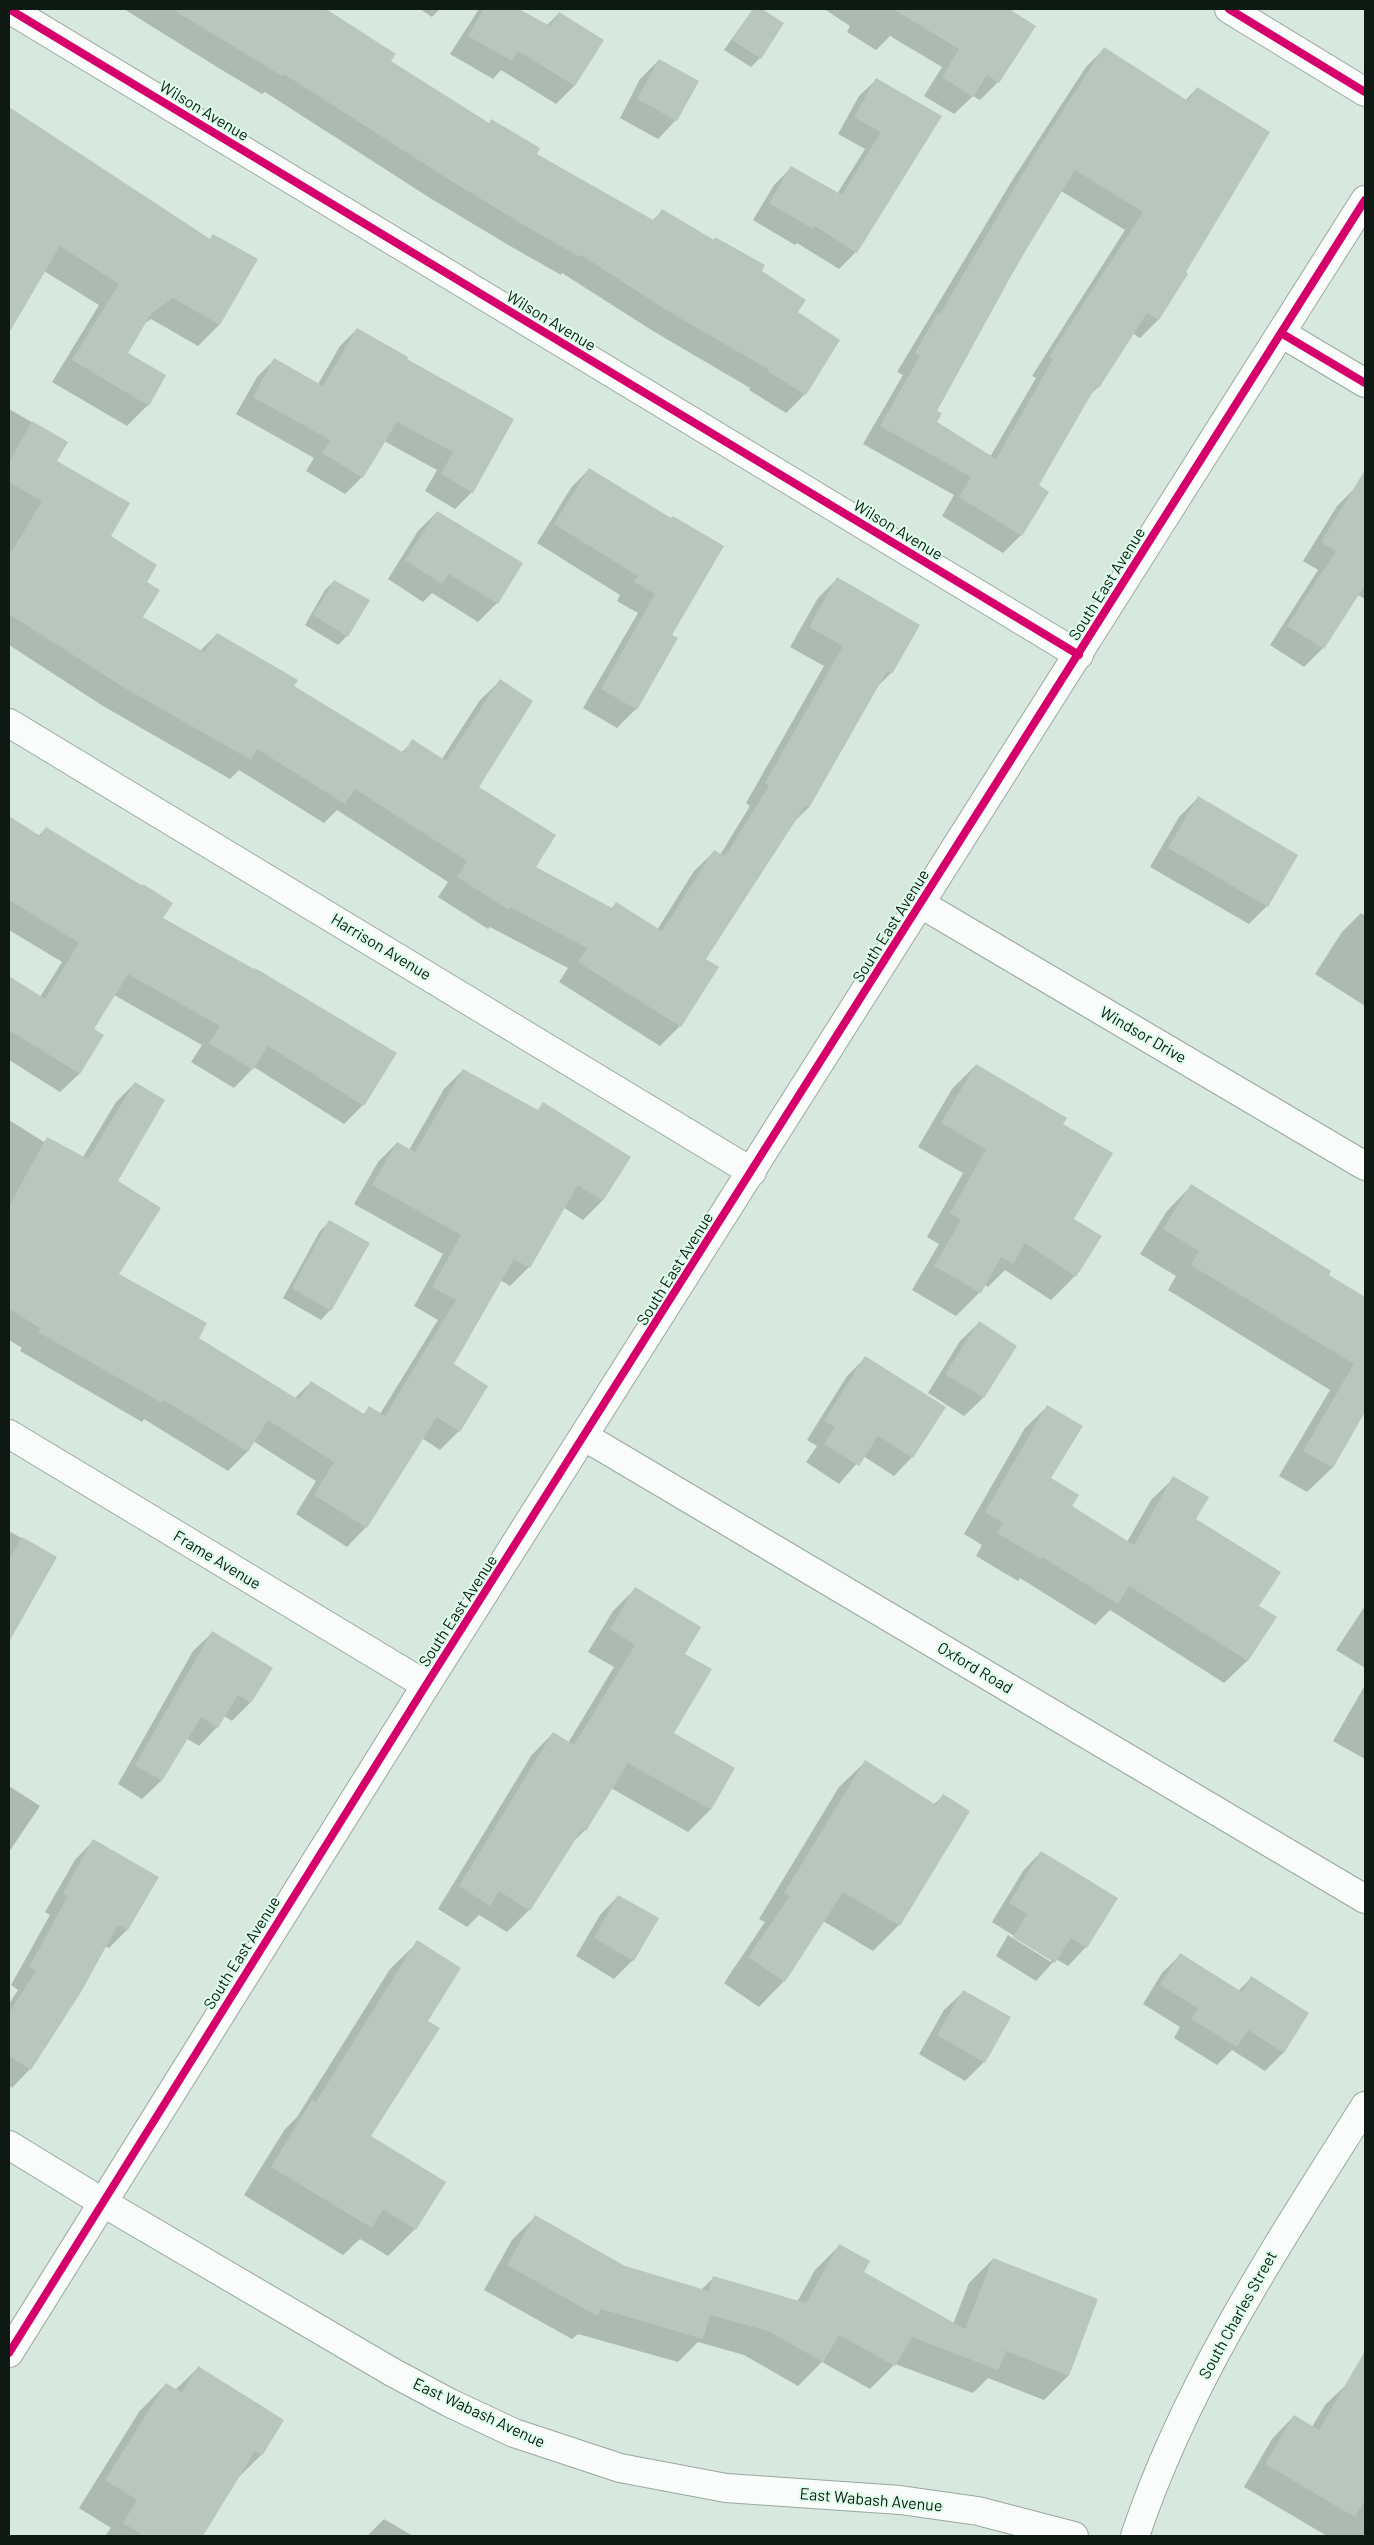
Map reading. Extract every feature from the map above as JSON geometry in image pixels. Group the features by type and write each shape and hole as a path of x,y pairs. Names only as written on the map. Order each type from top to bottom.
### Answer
{"street":[{"name":"Wilson Avenue","path":"9,9 1079,655"},
{"path":"1229,9 1365,92"},
{"name":"South East Avenue","path":"9,2353 426,1685 585,1437 1365,200"},
{"path":"1281,333 1365,383"},
{"name":"Harrison Avenue","path":"9,723 752,1172"},
{"name":"Windsor Drive","path":"920,904 1365,1166"},
{"name":"Frame Avenue","path":"9,1434 426,1685"},
{"name":"Oxford Road","path":"585,1437 1365,1899"},
{"name":"South Charles Street","path":"1135,2536 1148,2498 1204,2373 1269,2259 1365,2106"},
{"name":"East Wabash Avenue","path":"9,2145 102,2202 450,2403 514,2433 620,2468 726,2488 900,2500 978,2511 1074,2536"}],"building":[{"path":"172,9 326,9 396,54 391,61 489,123 491,119 540,148 537,154 655,221 662,209 714,240 715,237 765,265 762,271 806,300 798,312 840,340 806,395 767,371 768,369 671,313 581,255 580,257 529,228 448,179 284,74 282,76"},
{"path":"484,9 519,9 550,26 559,12 604,40 575,86 518,51 512,61 468,36"},
{"path":"753,9 762,9 784,23 761,59 732,40"},
{"path":"893,9 1009,9 1036,26 999,83 987,75 973,97 942,77 959,49"},
{"path":"1104,47 1188,101 1197,87 1270,132 1186,272 1188,274 1159,320 1147,313 1099,388 1096,386 1039,485 1049,492 1022,536 959,497 971,477 880,426 920,356 915,353 1031,160","holes":["1075,170 1143,212 1049,357 1053,359 996,459 937,422 942,413 937,411 1022,256"]},
{"path":"659,59 699,81 677,121 637,99"},
{"path":"876,78 942,116 857,253 815,226 813,229 769,203 791,166 842,195 881,132 854,117"},
{"path":"9,107 210,239 213,234 258,259 220,325 173,298 151,314 128,353 166,375 149,406 72,360 119,284 60,246 9,333"},
{"path":"357,328 408,357 407,359 514,419 473,493 441,474 453,452 397,422 363,478 322,453 330,440 253,397 274,358 323,386"},
{"path":"32,421 68,442 57,461 130,503 111,536 157,565 147,582 160,590 143,617 204,652 217,633 298,680 294,686 404,753 412,739 446,761 500,679 533,701 479,787 556,835 536,867 612,908 616,902 662,931 714,850 725,856 769,786 765,783 843,646 809,627 837,577 920,625 892,674 887,671 809,808 805,806 706,959 719,967 681,1027 578,962 587,948 510,907 509,910 457,877 467,861 355,789 345,804 257,749 251,760 123,687 9,614 9,556 42,501 9,482 9,462"},
{"path":"589,468 671,518 673,516 724,546 672,635 678,638 637,710 601,689 655,594 634,582 638,576 554,524"},
{"path":"1365,470 1365,585 1324,649 1287,626 1336,551 1321,542"},
{"path":"437,511 523,563 498,604 449,574 442,584 405,560"},
{"path":"334,580 370,600 348,637 313,615"},
{"path":"1198,796 1298,855 1268,907 1168,848"},
{"path":"9,816 40,836 46,827 142,886 143,884 173,903 163,918 255,968 397,1053 364,1106 268,1046 253,1070 209,1043 220,1026 128,974 94,1029 104,1035 80,1074 9,1030 9,976 45,999 79,943 9,900"},
{"path":"976,1064 1067,1118 1063,1124 1113,1153 1074,1219 1102,1236 1076,1277 1025,1243 1013,1264 1001,1257 981,1293 934,1266 961,1220 950,1213 986,1149 941,1123"},
{"path":"463,1069 538,1110 543,1102 631,1157 603,1201 578,1185 530,1268 514,1259 454,1364 488,1386 460,1432 437,1417 367,1528 314,1495 334,1462 268,1420 248,1452 164,1400 162,1403 38,1332 40,1328 9,1309 9,1206 47,1137 88,1159 135,1082 165,1100 118,1181 161,1208 119,1274 207,1323 199,1338 299,1400 311,1381 364,1414 369,1406 385,1416 456,1300 432,1287 461,1235 372,1185 397,1142 415,1152"},
{"path":"1191,1184 1331,1271 1329,1275 1365,1297 1365,1412 1333,1468 1303,1451 1354,1364 1191,1265 1199,1251 1163,1229"},
{"path":"329,1220 370,1243 331,1311 292,1288"},
{"path":"979,1321 1017,1346 984,1398 945,1374"},
{"path":"865,1356 946,1407 913,1458 878,1436 859,1466 824,1444 835,1427 824,1421"},
{"path":"1047,1405 1083,1426 1051,1478 1079,1495 1072,1506 1134,1545 1173,1476 1209,1497 1196,1519 1281,1572 1259,1606 1277,1617 1248,1661 1129,1586 1118,1604 1042,1557 1041,1559 997,1533 1003,1523 985,1512"},
{"path":"22,1537 57,1557 9,1642 9,1559"},
{"path":"635,1587 701,1627 685,1654 712,1669 674,1733 735,1768 711,1810 628,1763 586,1831 582,1829 530,1911 499,1891 490,1906 459,1886 553,1732 574,1745 635,1645 610,1629"},
{"path":"212,1631 273,1668 251,1703 238,1695 218,1728 201,1717 162,1781 135,1765"},
{"path":"865,1760 936,1805 943,1794 970,1811 900,1926 843,1892 785,1982 748,1957 790,1896 784,1893"},
{"path":"93,1839 159,1877 128,1930 118,1925 81,1992 31,2070 9,2056 9,2013 36,1971 29,1967 68,1896 63,1893"},
{"path":"1041,1851 1118,1898 1087,1948 1071,1938 1055,1963 1013,1937 1027,1914 1009,1903"},
{"path":"618,1895 659,1918 634,1961 594,1938"},
{"path":"417,1940 461,1968 428,2021 440,2028 371,2136 446,2182 416,2230 383,2209 372,2228 271,2167 312,2100 316,2102"},
{"path":"1180,1953 1242,1992 1251,1976 1309,2013 1284,2053 1248,2030 1237,2047 1191,2019 1198,2008 1160,1985"},
{"path":"963,1990 1011,2017 985,2063 937,2035"},
{"path":"535,2215 625,2266 709,2291 713,2276 806,2303 839,2244 870,2261 864,2272 965,2329 993,2258 1098,2299 1069,2376 1001,2349 1006,2352 998,2370 912,2337 895,2366 839,2335 823,2362 768,2331 710,2315 703,2339 601,2309 597,2316 507,2265"},
{"path":"1365,2351 1365,2500 1355,2517 1265,2464 1294,2415 1319,2430"},
{"path":"198,2366 284,2420 262,2456 255,2451 203,2536 144,2536 123,2523 137,2500 105,2480 166,2383 182,2393"}],"cycle path":[{"path":"9,9 1079,655"},
{"path":"1229,9 1365,92"},
{"path":"9,2353 426,1685 1365,200"},
{"path":"1281,333 1365,383"}]}
